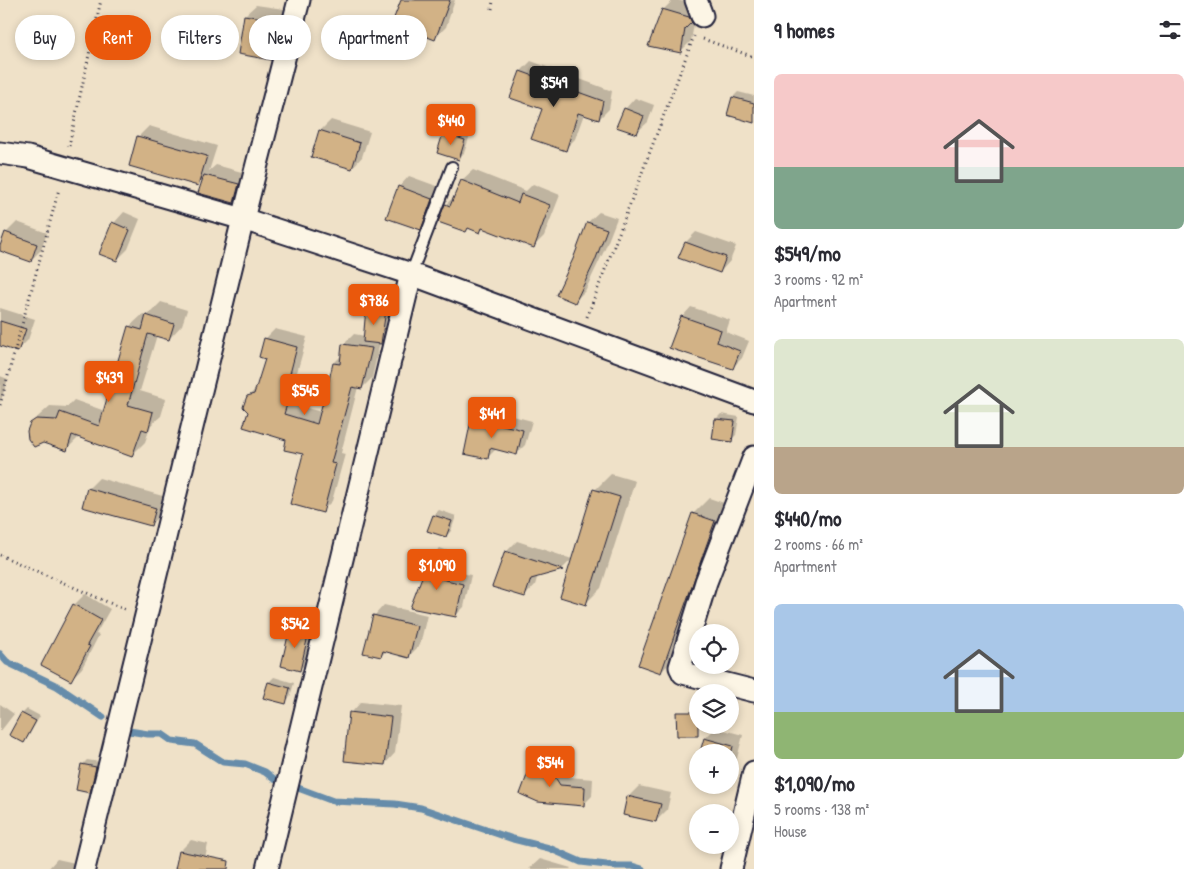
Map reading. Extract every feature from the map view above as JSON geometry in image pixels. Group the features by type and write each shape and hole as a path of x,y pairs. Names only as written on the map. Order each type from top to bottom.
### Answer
{"street":[{"path":"84,869 243,219 299,0"},
{"path":"0,153 28,157 65,167 243,219 411,274 754,402"},
{"path":"267,869 411,274"},
{"path":"754,457 706,582 680,667 683,672 754,691"},
{"path":"731,869 754,772"}],"lane":[{"path":"411,274 452,167"}],"path":[{"path":"0,404 65,167 100,0"},
{"path":"492,9 493,0"},
{"path":"580,337 694,36 699,8"},
{"path":"694,36 754,57"},
{"path":"0,555 145,618"}],"building":[{"path":"401,0 450,0 435,40 427,37 427,15 395,15"},
{"path":"662,9 689,17 692,22 685,29 681,53 648,46"},
{"path":"244,15 249,16 249,56 239,54"},
{"path":"520,71 603,101 599,120 578,113 566,151 531,139 542,109 510,98"},
{"path":"732,97 754,103 754,123 727,115"},
{"path":"624,108 644,116 637,134 616,127"},
{"path":"319,130 360,143 352,169 311,157"},
{"path":"443,133 465,140 459,160 437,153"},
{"path":"137,136 207,156 198,186 129,166"},
{"path":"204,175 239,184 234,203 198,193"},
{"path":"461,180 518,203 521,194 550,205 534,248 482,228 480,233 468,228 466,232 438,222 445,204 450,206"},
{"path":"398,186 432,199 421,230 386,218"},
{"path":"112,222 130,230 117,261 99,254"},
{"path":"587,222 607,229 595,261 575,303 556,295 573,259"},
{"path":"5,232 37,244 31,262 0,251"},
{"path":"685,242 726,257 720,273 678,258"},
{"path":"366,308 386,310 381,344 363,342"},
{"path":"146,315 174,324 169,340 148,334 128,405 153,412 148,431 142,429 132,457 72,435 67,451 43,443 34,447 28,439 27,431 30,423 36,419 57,420 60,412 99,426 128,326 142,330"},
{"path":"681,316 721,330 717,342 740,351 733,369 669,348"},
{"path":"0,321 26,329 18,352 0,346"},
{"path":"264,338 297,347 285,393 288,394 288,401 284,414 317,424 333,363 340,364 342,344 372,348 362,389 352,387 331,463 336,464 323,513 290,504 303,454 284,450 286,440 243,427 248,412 243,407 247,396 254,394 265,359 259,357"},
{"path":"715,419 735,421 732,442 712,439"},
{"path":"471,420 486,424 487,421 523,430 517,455 490,448 488,459 464,454"},
{"path":"87,488 156,508 151,526 82,507"},
{"path":"593,489 620,497 586,605 560,597"},
{"path":"692,513 715,521 661,673 638,665"},
{"path":"433,515 452,521 446,537 427,531"},
{"path":"505,551 563,570 531,579 525,597 492,587"},
{"path":"430,556 449,563 442,579 463,584 456,617 410,608"},
{"path":"73,604 101,620 87,645 90,646 71,681 41,665"},
{"path":"373,615 417,626 409,658 383,651 381,657 363,653"},
{"path":"290,627 309,631 300,671 281,666"},
{"path":"268,682 290,688 286,704 263,698"},
{"path":"349,712 391,717 385,765 344,761"},
{"path":"676,712 689,712 689,734 698,734 698,736 677,736"},
{"path":"21,713 36,721 24,743 9,735"},
{"path":"704,738 726,744 702,744"},
{"path":"532,762 550,769 560,785 585,787 584,806 538,802 520,794"},
{"path":"81,764 96,767 90,793 76,790"},
{"path":"627,796 661,804 656,822 623,815"},
{"path":"179,851 229,861 228,869 175,869"}],"waterway":[{"path":"0,654 7,662 57,686 103,717"},
{"path":"129,731 162,734 172,741 195,744 223,762 245,764 265,772 274,779 333,801 395,804 421,808 513,839 549,848 581,862 632,866 642,869"}]}
